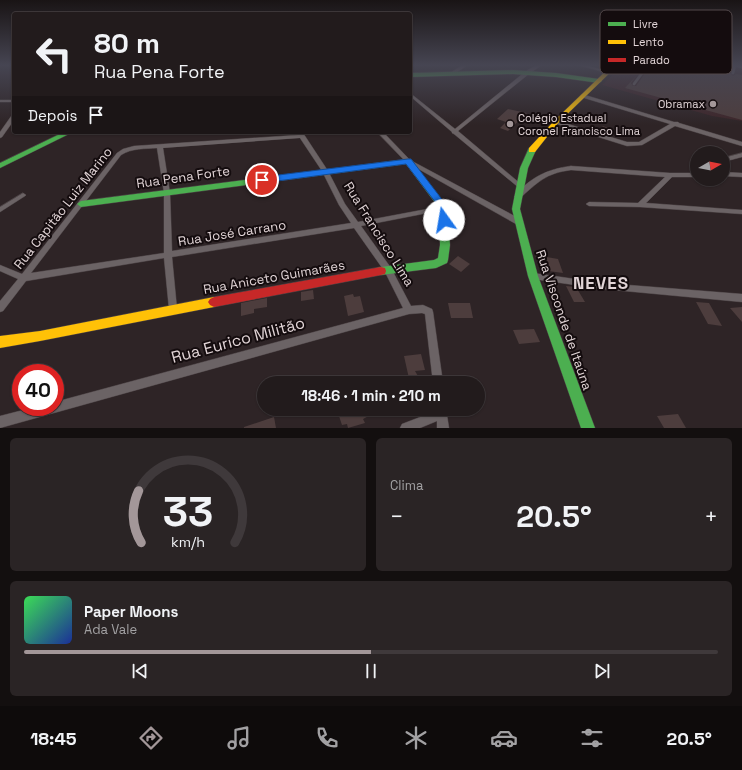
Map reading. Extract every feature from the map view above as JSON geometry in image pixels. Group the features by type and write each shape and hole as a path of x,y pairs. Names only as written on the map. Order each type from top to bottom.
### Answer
{"street":[{"path":"454,132 512,85"},
{"name":"Rua Visconde de Itaúna","path":"588,428 533,276 516,209 517,197 524,168 531,152 556,122 595,85"},
{"path":"412,96 520,186"},
{"path":"583,96 742,144"},
{"path":"0,101 12,101"},
{"path":"0,136 12,119"},
{"path":"556,122 627,144 636,145 676,123"},
{"path":"0,166 66,134"},
{"name":"Rua Capitão Luiz Marino","path":"0,308 119,154 125,150 300,134"},
{"name":"Rua Francisco Lima","path":"300,134 325,171 342,205 388,270 410,310"},
{"path":"382,134 408,161 443,208"},
{"path":"160,146 167,193 168,255 173,309"},
{"path":"730,158 742,155"},
{"path":"408,161 519,222"},
{"name":"Rua Pena Forte","path":"81,204 408,161"},
{"path":"517,197 542,175 555,170 571,168 670,175 690,174"},
{"path":"730,174 742,175"},
{"path":"640,205 670,175"},
{"path":"0,210 23,195"},
{"path":"589,204 640,205 742,212"},
{"name":"Rua José Carrano","path":"23,278 356,225 443,208"},
{"name":"Rua Aniceto Guimarães","path":"0,342 40,336 173,309 388,270 436,264 443,260 445,245 443,208"},
{"path":"0,268 23,278"},
{"path":"533,276 603,286 742,298"},
{"name":"Rua Eurico Militão","path":"64,404 410,310 423,309 429,312 437,376"},
{"name":"Rua Eurico Militão","path":"0,422 22,416"},
{"path":"406,428 431,416"},
{"path":"442,416 443,428"}],"shaded area":[{"path":"602,85 742,85 742,121 712,116"}],"building":[{"path":"628,85 742,85 742,120 625,88"},
{"path":"508,109 527,113 508,131 500,128 506,122 497,119"},
{"path":"603,126 613,130 612,136 599,132"},
{"path":"535,255 558,259 563,273 541,270"},
{"path":"458,256 470,264 461,272 449,264"},
{"path":"566,286 576,287 585,302 574,302"},
{"path":"313,290 314,299 301,301 301,292"},
{"path":"353,294 354,297 360,296 364,312 348,316 344,296"},
{"path":"267,298 267,307 254,309 254,313 241,316 241,303"},
{"path":"696,302 709,303 722,326 708,324"},
{"path":"448,303 470,303 473,318 451,318"},
{"path":"742,307 742,322 730,308"},
{"path":"534,329 540,342 519,344 513,330"},
{"path":"421,354 425,370 415,371 418,376 408,376 404,356"},
{"path":"678,414 686,428 664,428 657,416"},
{"path":"339,416 369,416 363,419 365,423 348,428 347,424 342,425"},
{"path":"274,417 276,428 244,428 244,427"}],"traffic: fast":[{"path":"0,166 66,134"},
{"path":"532,150 524,168 516,209 533,276 588,428"},
{"path":"81,204 408,161 443,208 445,245 443,260 436,264 381,271"}],"traffic: slow":[{"path":"532,150 556,122 594,85"},
{"path":"0,342 40,336 214,302"}],"traffic: jam":[{"path":"214,302 381,271"}],"place":[{"name":"Obramax","path":"713,104"},
{"name":"Colégio Estadual Coronel Francisco Lima","path":"510,124"}],"district":[{"name":"NEVES","path":"601,283"}],"route":[{"path":"262,180 408,161 440,202 443,208 444,220"}]}
